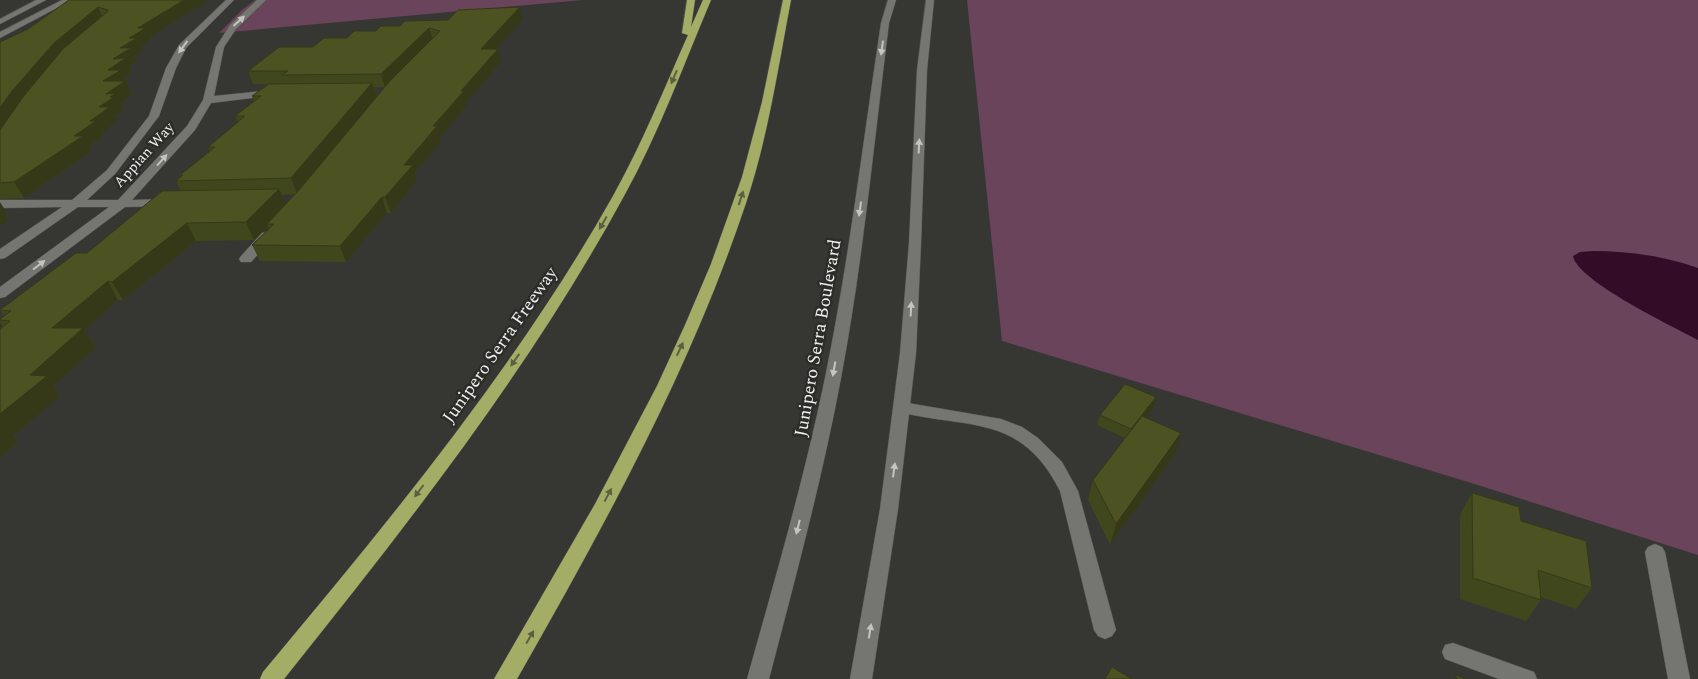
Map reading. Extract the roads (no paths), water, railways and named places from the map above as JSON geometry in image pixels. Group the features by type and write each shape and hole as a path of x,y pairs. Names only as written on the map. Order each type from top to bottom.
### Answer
{"highway":[{"path":"682,57 691,0"},
{"name":"Junipero Serra Freeway","path":"271,679 416,495 490,395 548,311 602,225 632,171 707,0"},
{"path":"505,679 616,481 667,378 704,295 730,230 750,168 787,0"}],"street":[{"path":"0,22 42,0"},
{"path":"0,36 68,0"},
{"name":"Appian Way","path":"0,254 75,204 111,172 154,116 171,68 182,47 230,0"},
{"name":"Appian Way","path":"0,294 121,204 191,128 208,100 220,46 233,27 262,0"},
{"name":"Junipero Serra Boulevard","path":"758,679 805,500 833,378 847,297 885,23 892,0"},
{"path":"861,679 887,518 902,407 911,312 924,54 930,0"},
{"path":"0,15 44,13"},
{"path":"208,100 283,93"},
{"path":"0,204 181,202"},
{"path":"246,259 276,226"},
{"path":"902,407 994,423 1016,431 1032,442 1056,466 1070,491 1104,630"},
{"path":"1655,552 1679,679"},
{"path":"1453,652 1526,679"}]}
